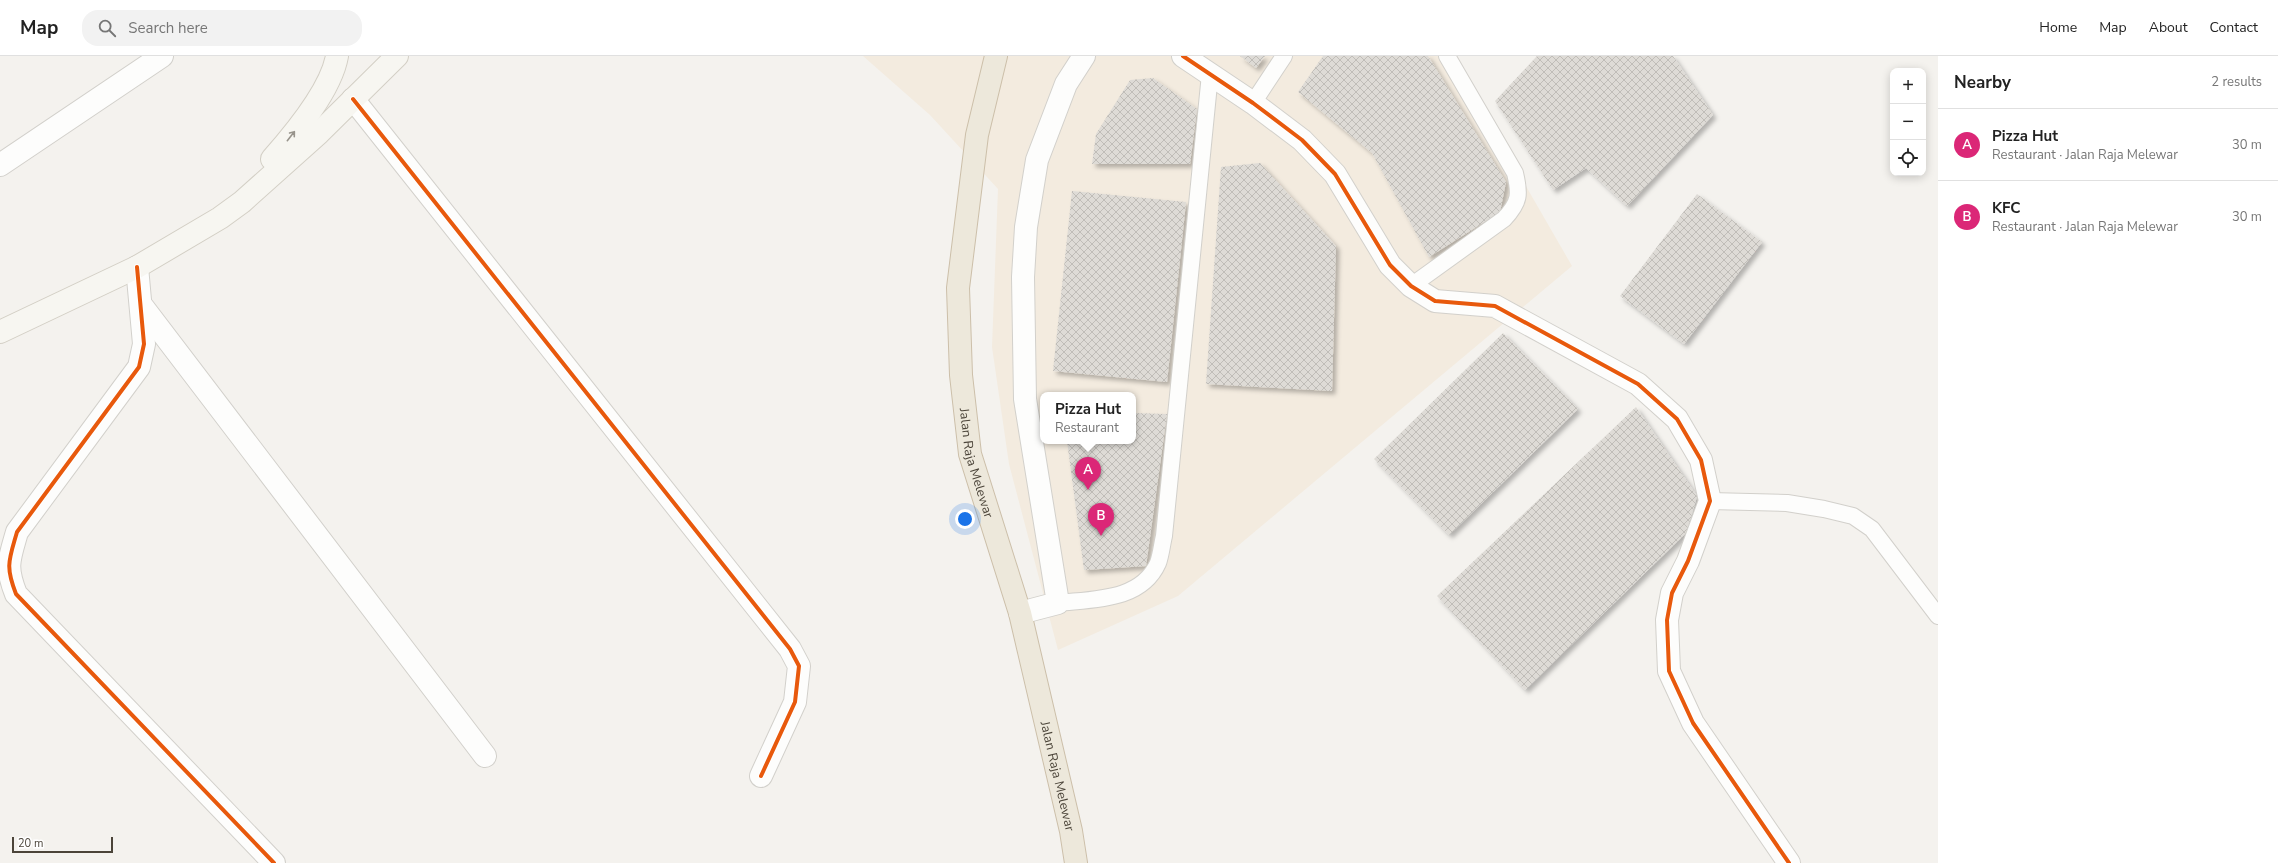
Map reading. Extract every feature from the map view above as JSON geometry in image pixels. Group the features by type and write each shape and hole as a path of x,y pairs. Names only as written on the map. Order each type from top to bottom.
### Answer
{"highway":[{"name":"Jalan Raja Melewar","path":"996,56 977,135 958,288 961,375 970,454 1020,613 1072,831 1076,863"}],"street":[{"path":"0,165 162,56"},
{"path":"220,218 291,137 320,97 337,56"},
{"path":"0,332 137,267 220,218 242,202 397,56"},
{"path":"1020,613 1058,603 1025,399 1023,277 1026,227 1036,160 1066,84 1084,56"},
{"path":"1183,56 1253,103 1302,140 1335,174 1390,265 1411,286 1435,302 1467,302 1495,306 1638,384 1677,419 1701,460 1710,501 1688,561 1672,593 1667,620 1669,671 1693,723 1789,863"},
{"path":"353,99 790,649 799,666 795,702 761,776"},
{"path":"137,267 142,306 144,344 139,367 17,532 8,563 9,576 16,594 274,863"},
{"path":"142,306 484,756"}],"lane":[{"path":"1253,103 1284,56"},
{"path":"1411,286 1504,219 1513,210 1520,193 1515,173 1447,56"},
{"path":"1058,603 1118,596 1143,584 1158,563 1164,536 1210,74"},
{"path":"1710,501 1787,503 1824,509 1853,516 1872,529 1938,616"}],"shaded area":[{"path":"863,56 1451,56 1572,266 1178,596 1058,650 1009,464 992,347 998,189 930,115"}],"building":[{"path":"1240,56 1265,56 1256,68"},
{"path":"1323,56 1428,56 1506,182 1500,212 1429,257 1372,153 1298,92"},
{"path":"1537,56 1673,56 1713,115 1627,206 1586,168 1553,190 1495,101"},
{"path":"1153,78 1197,109 1190,164 1092,164 1096,134 1130,80"},
{"path":"1260,163 1336,246 1332,391 1206,384 1221,167"},
{"path":"1072,191 1186,202 1167,382 1053,371"},
{"path":"1697,194 1762,242 1684,344 1620,296"},
{"path":"1503,333 1578,409 1449,535 1374,459"},
{"path":"1636,407 1697,496 1687,532 1525,690 1437,596"},
{"path":"1136,413 1167,414 1146,566 1084,570 1067,444 1136,444"}],"cycle path":[{"path":"1183,56 1253,103 1302,140 1335,174 1390,265 1411,286 1435,301 1495,306 1638,384 1677,419 1701,460 1710,501 1688,561 1672,593 1667,620 1669,671 1693,723 1789,863"},
{"path":"353,99 790,649 799,666 795,702 761,776"},
{"path":"137,267 144,344 139,367 17,532 9,563 10,576 16,594 274,863"}],"place":[{"name":"Pizza Hut","path":"1088,490"},
{"name":"KFC","path":"1101,536"}]}
